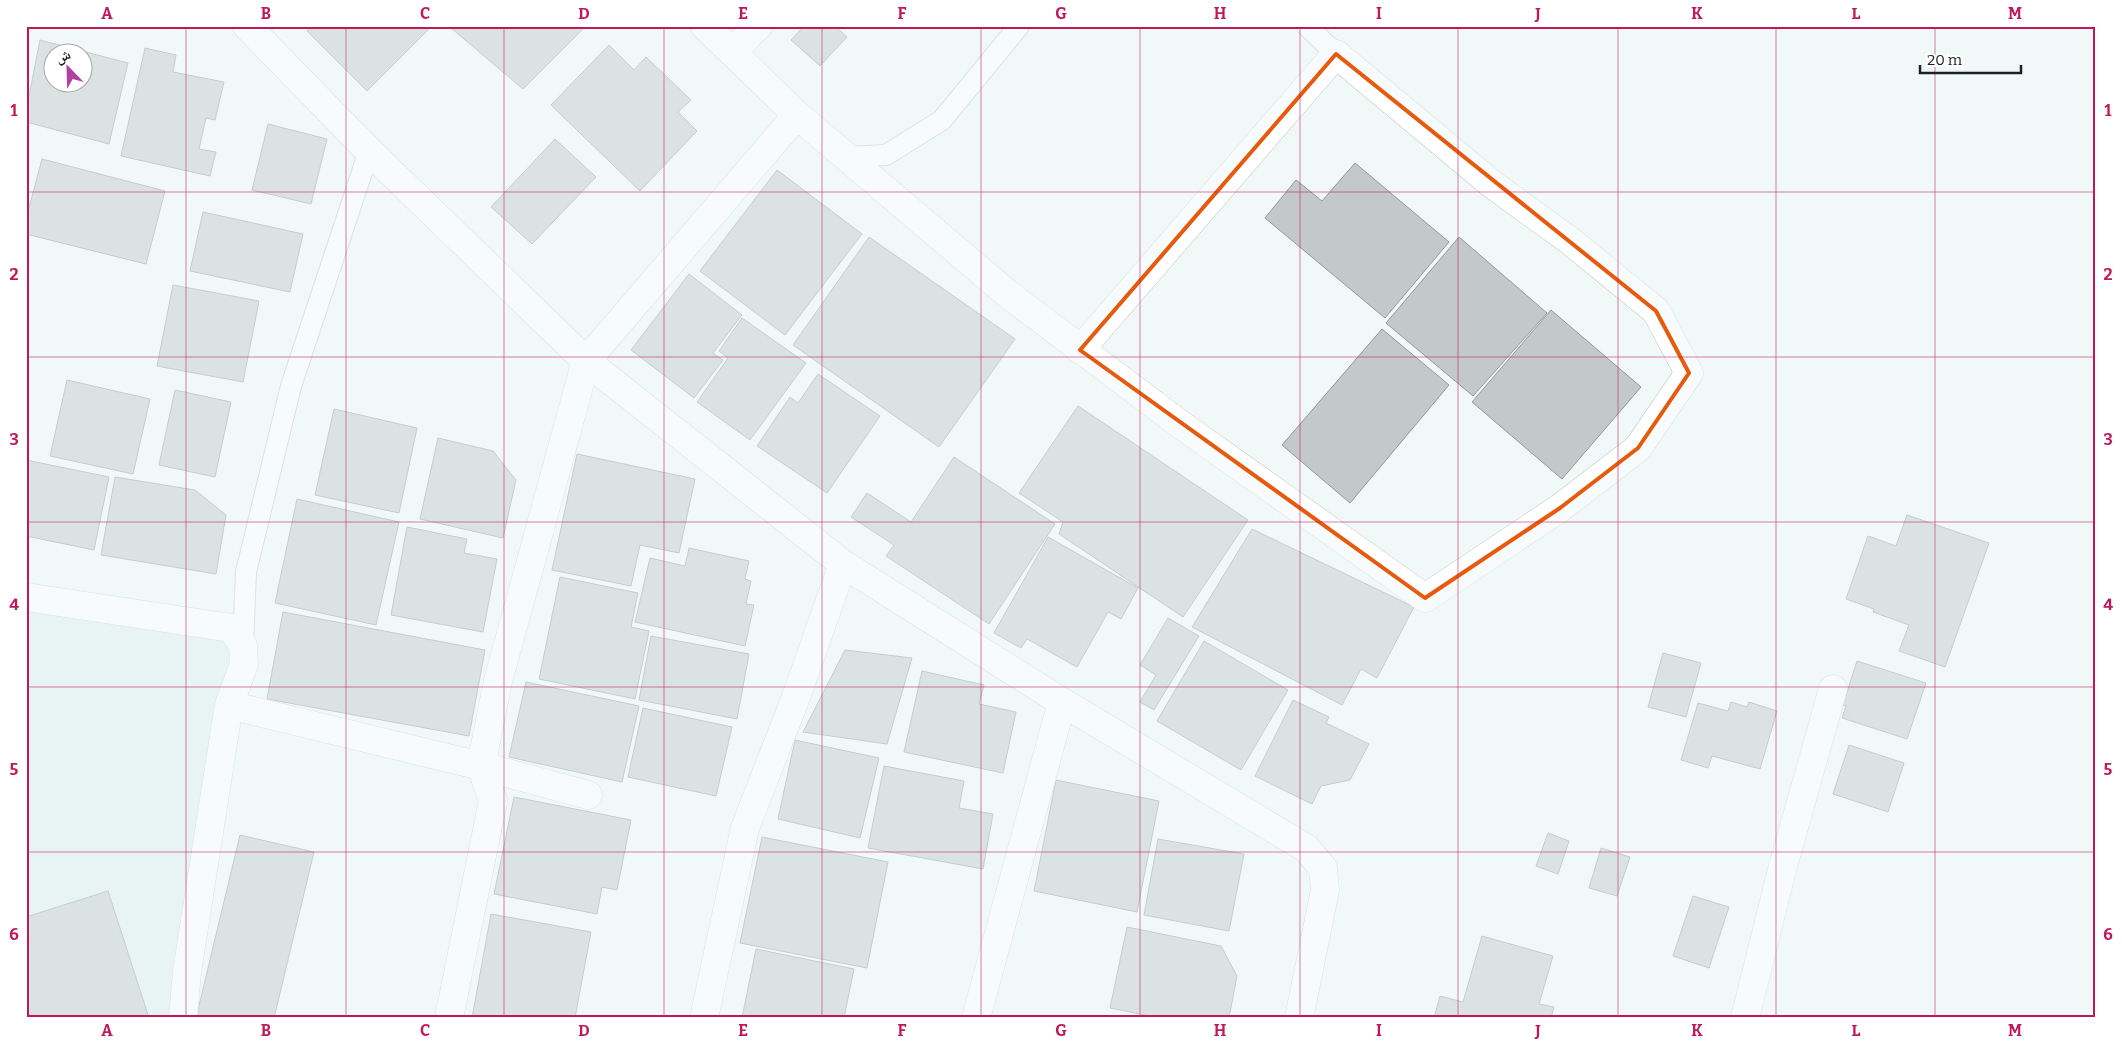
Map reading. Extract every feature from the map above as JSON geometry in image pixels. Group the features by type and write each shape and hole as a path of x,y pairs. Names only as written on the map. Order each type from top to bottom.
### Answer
{"street":[{"path":"247,26 369,151 586,361 842,564 1062,702 1306,848 1322,868 1324,890 1299,1018"},
{"path":"705,26 797,115 1009,295 1080,350 1180,424 1424,598 1560,508 1638,448 1688,373 1656,311 1569,240 1493,184 1336,54 1080,350"},
{"path":"732,52 758,26"},
{"path":"449,1018 493,800 481,766 498,681 586,361 797,115"},
{"path":"704,1018 745,828 796,698 842,564"},
{"path":"26,597 231,628 243,645 244,664 229,705 187,972 183,1018"},
{"path":"1745,1018 1783,866 1833,690"},
{"path":"976,1018 1062,702"},
{"path":"229,705 481,766 588,795"}],"lane":[{"path":"846,157 886,155 942,120 1019,26"},
{"path":"1306,26 1336,54"},
{"path":"243,645 246,572 291,386 369,151"}],"highlighted area":[{"path":"1336,54 1656,311 1689,373 1638,448 1560,508 1425,598 1080,350"}],"shaded area":[{"path":"26,600 231,628 243,645 183,1018 26,1018"}],"building":[{"path":"313,26 424,26 428,30 367,91 307,31"},
{"path":"453,26 586,26 523,89 451,28"},
{"path":"804,26 835,26 847,37 820,66 791,40"},
{"path":"40,40 48,42 42,42 42,92 92,92 92,54 128,63 109,144 26,122 26,111"},
{"path":"609,45 634,70 646,57 691,100 678,112 697,131 640,191 551,105"},
{"path":"145,48 176,55 173,72 224,82 215,120 206,118 199,149 216,152 210,176 121,156"},
{"path":"268,124 327,139 311,204 252,190"},
{"path":"555,139 596,177 532,244 491,207"},
{"path":"42,159 165,191 146,264 26,234 26,219"},
{"path":"1355,163 1449,242 1385,318 1265,218 1296,180 1322,201"},
{"path":"777,170 862,234 785,335 700,271"},
{"path":"203,212 303,234 290,292 190,271"},
{"path":"869,237 1015,339 939,447 793,345"},
{"path":"1459,237 1547,313 1473,396 1386,323"},
{"path":"689,274 742,315 713,353 723,360 694,398 631,350"},
{"path":"173,285 259,301 243,382 157,366"},
{"path":"1551,310 1641,387 1562,479 1472,402"},
{"path":"742,318 806,363 750,440 697,402 728,358 719,351"},
{"path":"1382,329 1449,385 1350,503 1282,445"},
{"path":"818,374 880,416 827,493 757,446 790,397 798,403"},
{"path":"67,380 150,399 133,474 50,456"},
{"path":"175,390 231,402 215,477 159,465"},
{"path":"1078,406 1248,520 1183,617 1059,534 1063,522 1019,493"},
{"path":"334,409 417,428 399,513 315,495"},
{"path":"438,438 493,451 516,480 503,538 420,519"},
{"path":"577,454 695,479 679,553 640,545 631,586 552,570"},
{"path":"954,457 1055,524 989,624 886,556 894,545 851,517 867,493 911,522"},
{"path":"26,460 109,477 94,550 26,536"},
{"path":"115,477 195,490 226,515 216,574 101,555"},
{"path":"297,499 399,522 376,625 275,603"},
{"path":"1907,515 1989,543 1945,667 1899,651 1909,625 1873,612 1874,609 1846,599 1868,536 1896,546"},
{"path":"407,527 467,539 464,553 497,559 483,632 391,615"},
{"path":"1252,529 1414,607 1377,678 1361,669 1342,705 1192,627"},
{"path":"1048,537 1138,588 1121,619 1108,612 1077,667 1027,639 1021,648 994,633"},
{"path":"689,548 749,561 745,579 751,581 746,604 754,605 745,646 635,622 650,558 685,566"},
{"path":"560,577 638,593 631,627 649,631 635,699 539,679"},
{"path":"283,612 485,650 469,736 267,699"},
{"path":"1168,618 1199,636 1154,710 1140,702 1156,675 1140,665"},
{"path":"651,636 749,654 737,719 639,700"},
{"path":"1204,641 1288,690 1241,770 1157,721"},
{"path":"845,650 912,658 887,744 803,732"},
{"path":"1663,653 1701,663 1686,717 1648,707"},
{"path":"1857,661 1926,683 1907,739 1842,718 1846,706 1843,705"},
{"path":"922,671 984,685 979,704 1016,712 1003,773 904,752"},
{"path":"526,682 639,706 622,782 509,757"},
{"path":"1293,700 1329,717 1326,723 1369,744 1350,780 1321,786 1312,804 1255,776"},
{"path":"1731,702 1747,707 1749,702 1777,711 1760,769 1712,756 1708,768 1681,760 1698,703 1728,711"},
{"path":"643,708 732,727 716,796 628,777"},
{"path":"795,740 879,758 860,838 778,819"},
{"path":"1849,745 1904,763 1888,812 1833,794"},
{"path":"884,766 964,781 959,808 993,814 983,869 868,848"},
{"path":"1056,780 1159,801 1137,912 1034,891"},
{"path":"514,797 631,820 617,890 602,887 597,914 494,894"},
{"path":"1548,833 1569,841 1558,874 1536,866"},
{"path":"240,835 314,852 274,1018 196,1018"},
{"path":"762,837 888,862 867,968 740,943"},
{"path":"1158,839 1244,854 1229,931 1144,915"},
{"path":"1601,848 1630,857 1617,896 1589,888"},
{"path":"108,891 149,1018 26,1018 26,917"},
{"path":"1693,896 1729,907 1709,968 1673,956"},
{"path":"491,914 591,932 575,1018 472,1018"},
{"path":"1127,927 1221,946 1237,976 1229,1018 1160,1018 1110,1008"},
{"path":"1482,936 1553,956 1539,1004 1554,1007 1551,1018 1434,1018 1440,996 1463,1002"},
{"path":"756,949 854,969 844,1018 742,1018"}]}
